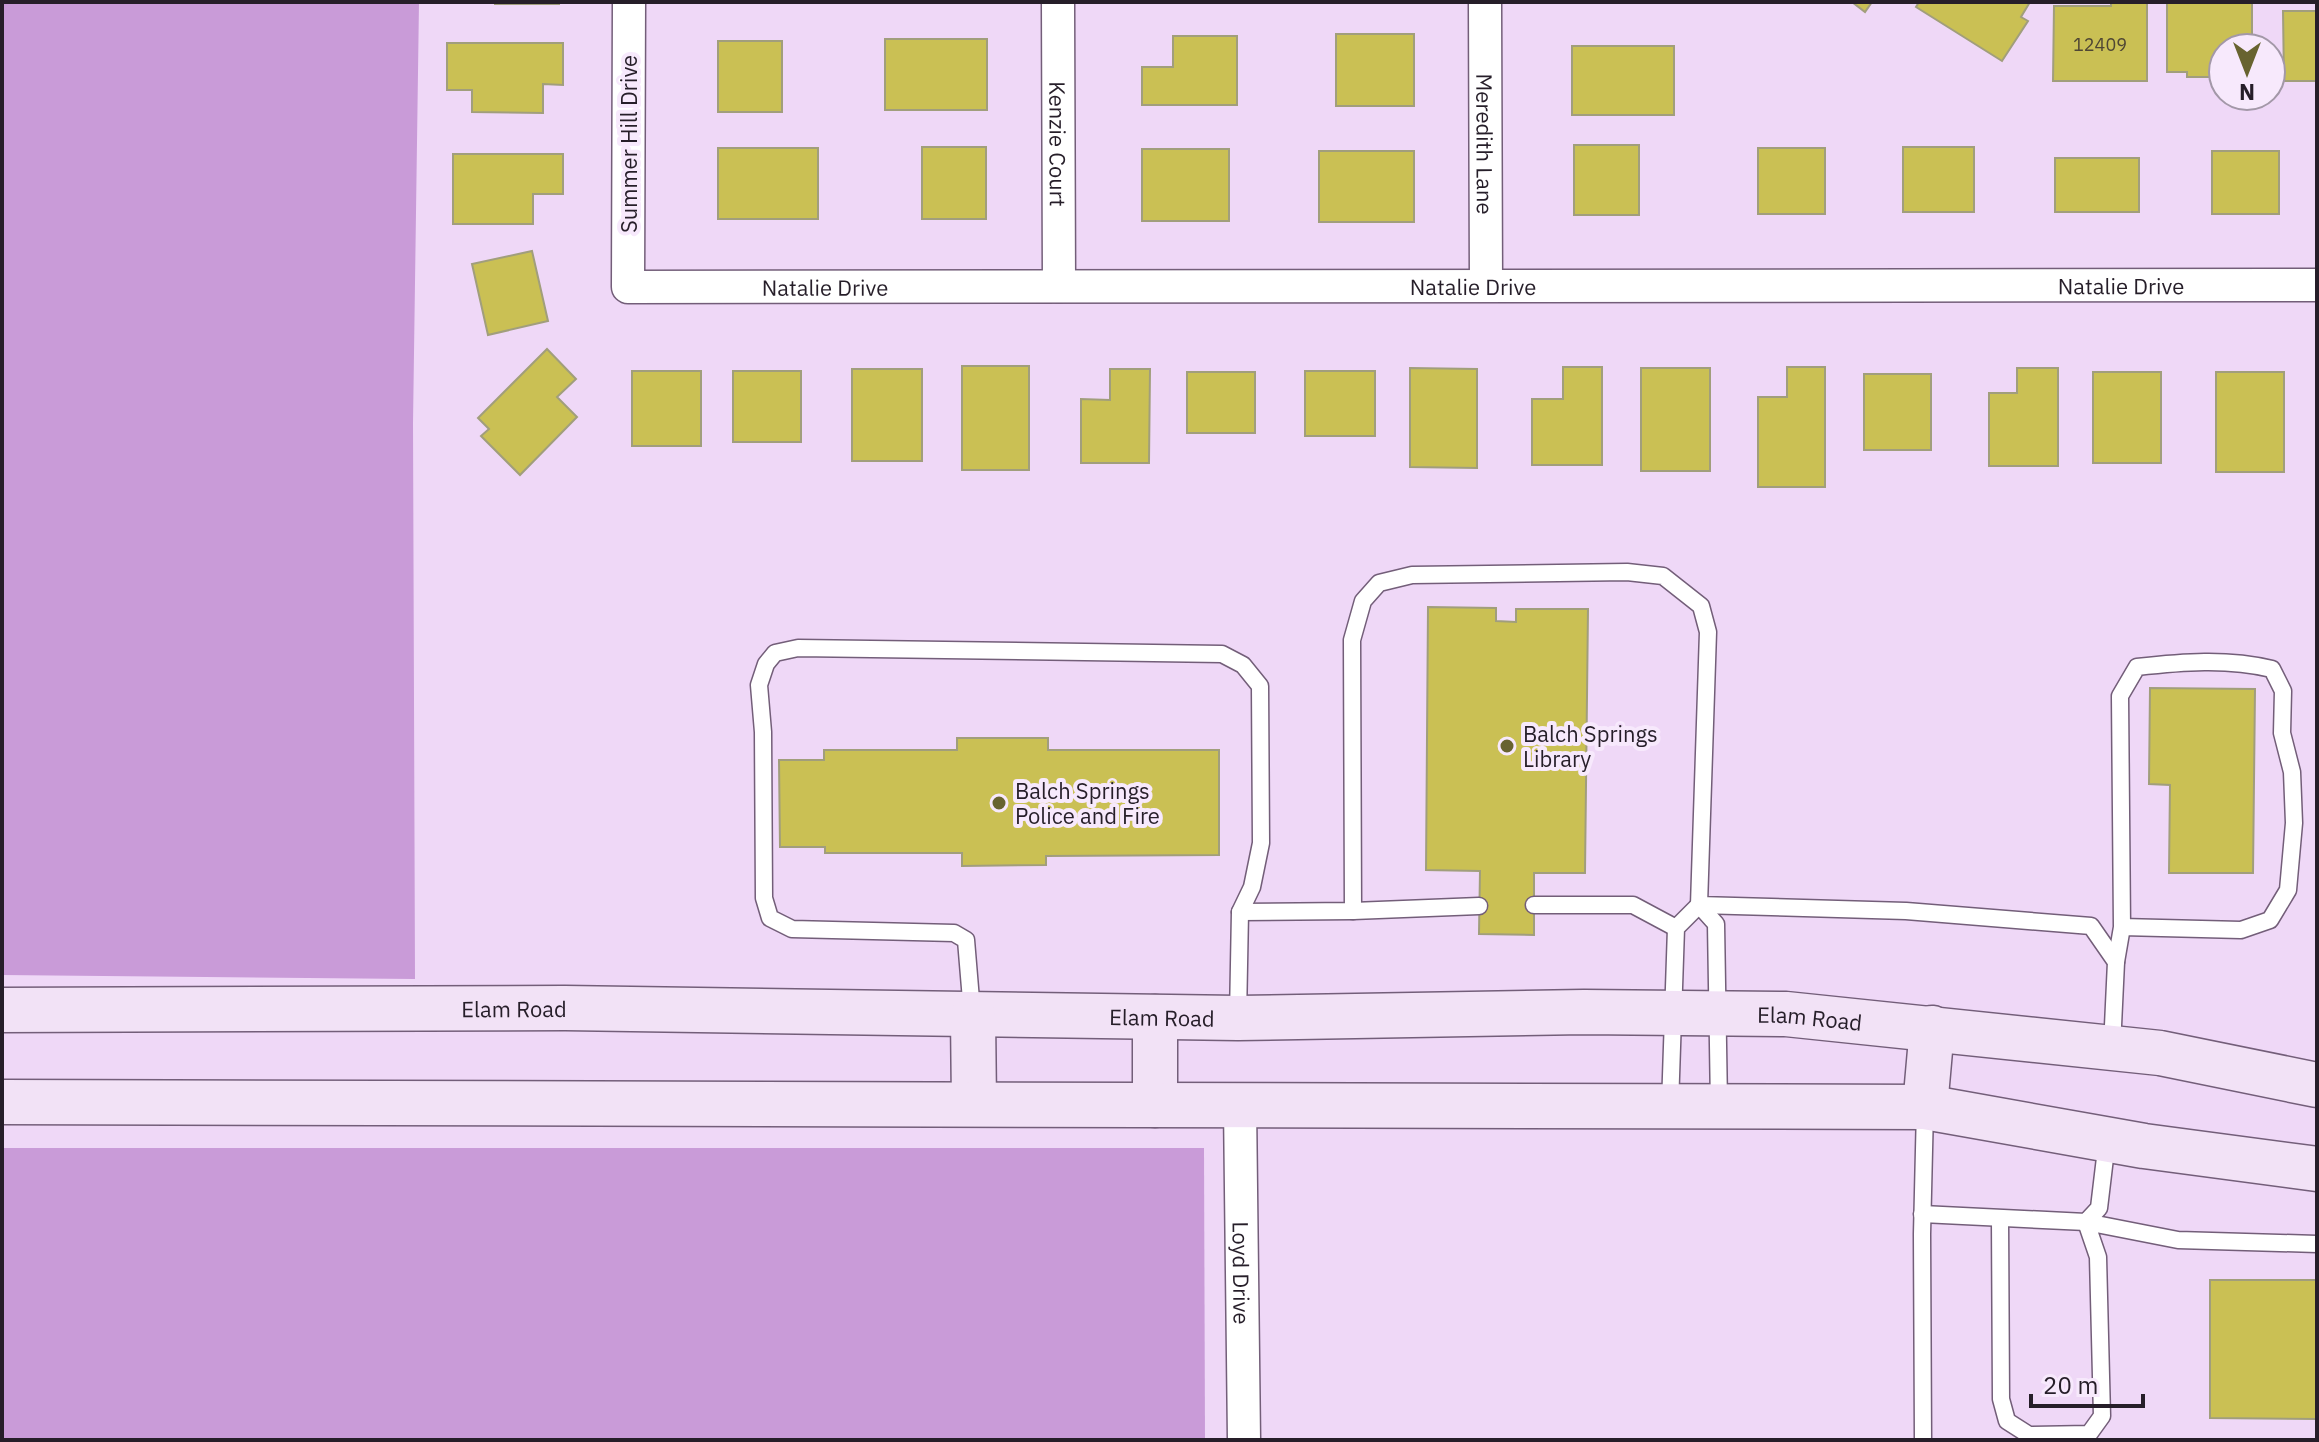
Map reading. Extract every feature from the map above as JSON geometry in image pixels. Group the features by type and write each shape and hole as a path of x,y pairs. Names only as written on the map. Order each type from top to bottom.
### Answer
{"main road":[{"name":"Elam Road","path":"2,1010 565,1008 1238,1018 1584,1012 1786,1014 2160,1053 2317,1085"},
{"path":"973,1016 974,1104"},
{"path":"1155,1017 1155,1105"},
{"path":"1925,1107 1932,1028"},
{"path":"2,1102 1925,1107 2107,1140 2317,1169"}],"street":[{"name":"Summer Hill Drive","path":"628,287 629,2"},
{"name":"Kenzie Court","path":"1058,2 1059,286"},
{"name":"Meredith Lane","path":"1485,2 1486,285"},
{"name":"Natalie Drive","path":"628,287 2317,285"},
{"name":"Loyd Drive","path":"1240,1105 1244,1440"}],"lane":[{"path":"1353,911 1352,640 1363,601 1379,583 1412,575 1627,572 1663,576 1676,583 1701,606 1708,632 1699,905 1676,928 1670,1106"},
{"path":"973,1016 966,940 954,933 792,929 770,918 764,898 763,732 759,685 766,664 775,653 798,648 1222,654 1243,665 1260,686 1262,830 1252,887 1240,912 1238,1018"},
{"path":"2112,1047 2116,962 2122,927 2120,696 2137,667 2188,661 2250,664 2272,669 2283,691 2282,733 2292,772 2294,823 2288,890 2270,920 2241,930 2122,927"},
{"path":"1534,905 1633,905 1676,928"},
{"path":"1699,905 1906,911 2091,926 2116,962"},
{"path":"1699,905 1716,924 1719,1106"},
{"path":"1240,912 1479,906"},
{"path":"1923,1440 1925,1107"},
{"path":"2086,1222 2099,1208 2107,1140"},
{"path":"1922,1214 2086,1222 2178,1240 2317,1244"},
{"path":"2000,1219 2001,1399 2007,1421 2029,1435 2089,1434 2102,1416 2098,1257 2086,1222"}],"shaded area":[{"path":"2,2 419,2 413,423 415,979 2,975"},
{"path":"2,1148 1204,1148 1205,1440 2,1440"}],"building":[{"path":"559,2 559,4 495,4"},
{"path":"1852,2 1872,2 1865,12"},
{"path":"1919,2 2030,2 2021,17 2028,21 2002,61 1916,7"},
{"path":"2111,2 2147,2 2147,81 2053,81 2054,6 2111,6"},
{"path":"2167,2 2252,2 2252,32 2207,32 2207,77 2187,77 2187,72 2167,72"},
{"path":"2283,11 2317,11 2317,81 2287,81 2287,32 2283,32"},
{"path":"1336,34 1414,34 1414,106 1336,106"},
{"path":"1173,36 1237,36 1237,105 1142,105 1142,67 1173,67"},
{"path":"885,39 987,39 987,110 885,110"},
{"path":"718,41 782,41 782,112 718,112"},
{"path":"447,43 563,43 563,85 543,84 543,113 472,112 472,90 447,90"},
{"path":"1572,46 1674,46 1674,115 1572,115"},
{"path":"1574,145 1639,145 1639,215 1574,215"},
{"path":"922,147 986,147 986,219 922,219"},
{"path":"1903,147 1974,147 1974,212 1903,212"},
{"path":"718,148 818,148 818,219 718,219"},
{"path":"1758,148 1825,148 1825,214 1758,214"},
{"path":"1142,149 1229,149 1229,221 1142,221"},
{"path":"1319,151 1414,151 1414,222 1319,222"},
{"path":"2212,151 2279,151 2279,214 2212,214"},
{"path":"453,154 563,154 563,194 533,194 533,224 453,224"},
{"path":"2055,158 2139,158 2139,212 2055,212"},
{"path":"532,251 548,321 488,335 472,264"},
{"path":"547,349 576,379 557,397 577,417 520,475 481,436 489,429 478,418"},
{"path":"962,366 1029,366 1029,470 962,470"},
{"path":"1563,367 1602,367 1602,465 1532,465 1532,399 1563,399"},
{"path":"1787,367 1825,367 1825,487 1758,487 1758,397 1787,397"},
{"path":"1410,368 1477,369 1477,468 1410,467"},
{"path":"1641,368 1710,368 1710,471 1641,471"},
{"path":"2017,368 2058,368 2058,466 1989,466 1989,393 2017,393"},
{"path":"852,369 922,369 922,461 852,461"},
{"path":"1110,369 1150,369 1149,463 1081,463 1081,399 1110,400"},
{"path":"632,371 701,371 701,446 632,446"},
{"path":"733,371 801,371 801,442 733,442"},
{"path":"1305,371 1375,371 1375,436 1305,436"},
{"path":"1187,372 1255,372 1255,433 1187,433"},
{"path":"2093,372 2161,372 2161,463 2093,463"},
{"path":"2216,372 2284,372 2284,472 2216,472"},
{"path":"1864,374 1931,374 1931,450 1864,450"},
{"name":"Balch Springs Library","path":"1428,607 1496,608 1496,621 1516,622 1516,609 1588,609 1585,873 1534,873 1534,935 1479,934 1480,871 1426,870"},
{"path":"2150,688 2255,689 2253,873 2169,873 2170,785 2149,784"},
{"name":"Balch Springs Police and Fire","path":"957,738 1048,738 1048,750 1219,750 1219,855 1046,856 1046,865 962,866 962,853 825,853 825,847 780,847 779,760 824,760 824,750 957,750"},
{"path":"2210,1280 2317,1280 2317,1419 2210,1418"}],"place":[{"name":"Balch Springs Library","path":"1507,746"},
{"name":"Balch Springs Police and Fire","path":"999,803"}]}
